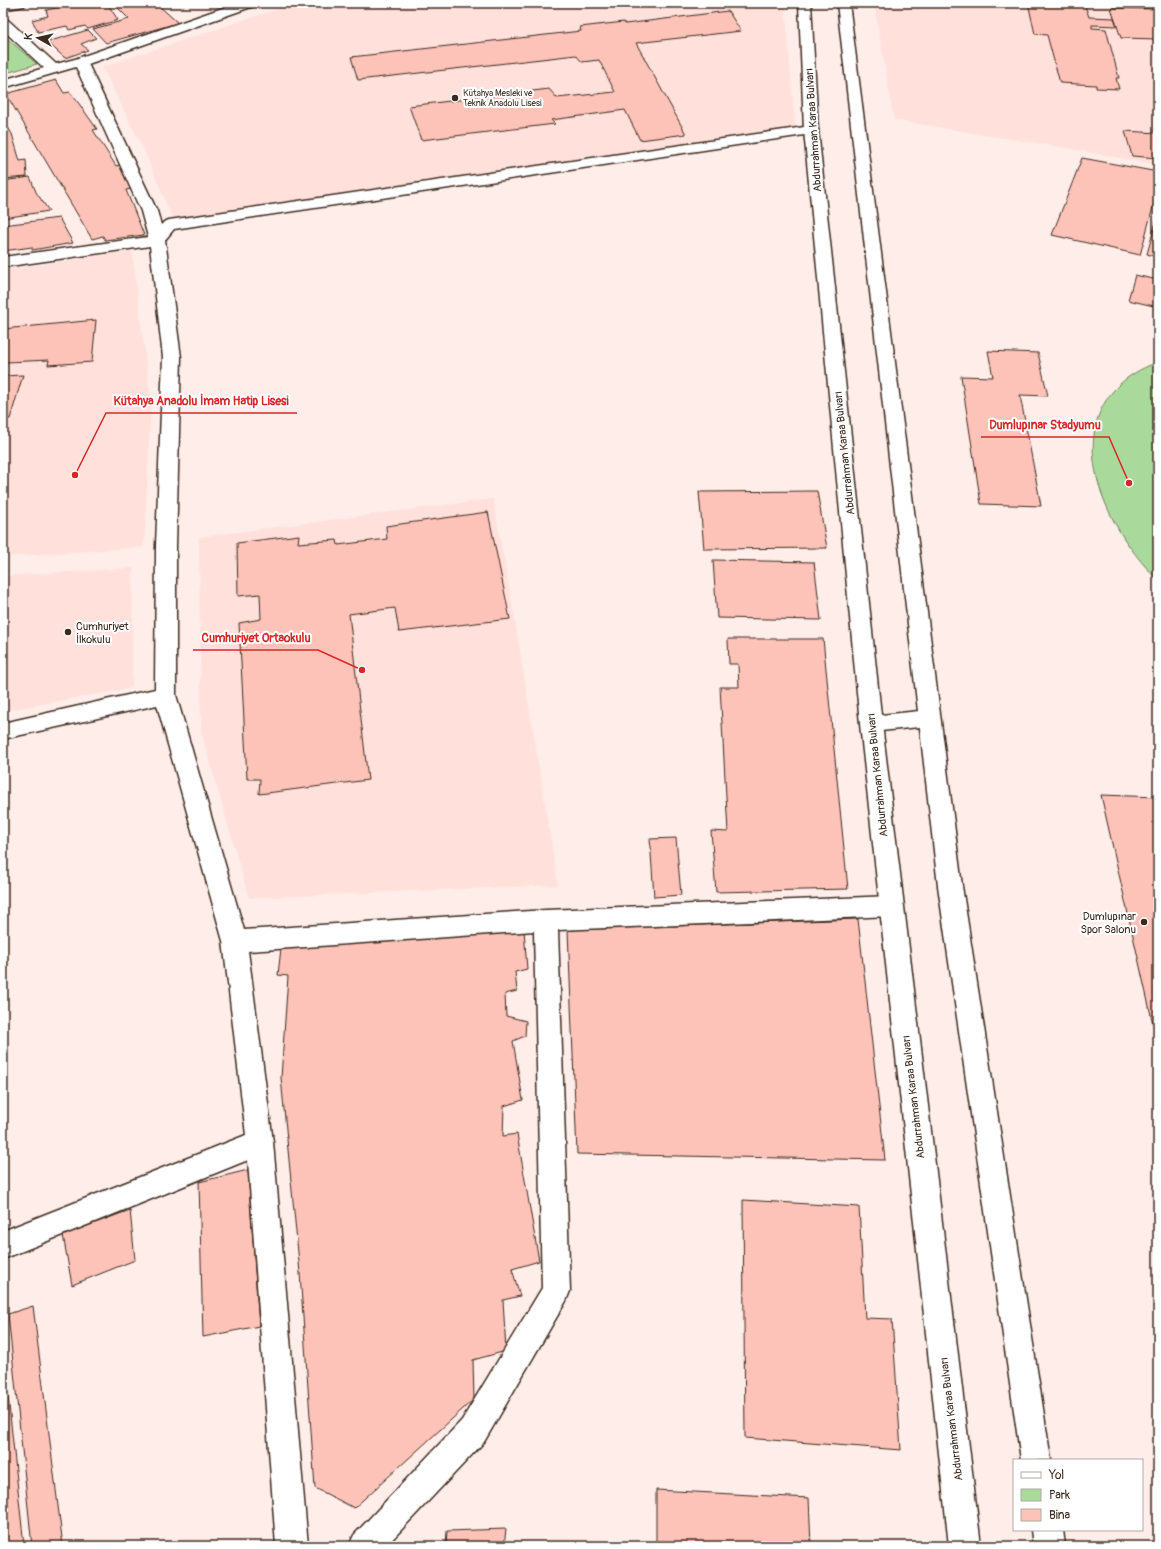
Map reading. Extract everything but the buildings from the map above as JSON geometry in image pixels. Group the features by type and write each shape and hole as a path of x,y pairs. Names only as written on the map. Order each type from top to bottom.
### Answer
{"street":[{"path":"3,6 19,3"},
{"path":"3,84 80,62 249,3"},
{"name":"Abdurrahman Karaa Bulvarı","path":"805,3 811,130 871,724 965,1546"},
{"path":"843,3 950,886 1036,1459"},
{"path":"3,23 53,69"},
{"path":"80,62 149,211 157,240 172,357 166,546 165,695 235,941 260,1142 292,1546"},
{"path":"3,262 157,240 170,225 811,130"},
{"path":"3,731 165,695"},
{"path":"871,724 929,718"},
{"path":"235,941 546,920 891,906"},
{"path":"365,1546 473,1431 556,1291 546,920"},
{"path":"3,1245 260,1142"},
{"path":"1047,1531 1049,1546"}],"shaded area":[{"name":"Kütahya Mesleki ve Teknik Anadolu Lisesi","path":"296,3 785,3 795,129 173,219 143,148 102,67"},
{"path":"874,3 1158,3 1158,165 1067,148 894,120"},
{"path":"132,251 151,402 144,547 3,557 3,270"},
{"path":"493,499 513,608 558,885 249,898 201,731 199,537"},
{"name":"Cumhuriyet İlkokulu","path":"133,568 132,688 3,711 3,576"}],"green space":[{"path":"3,35 37,64 3,74"},
{"path":"1158,362 1158,581 1120,533 1105,501 1097,477 1093,453 1095,430 1101,409 1114,390 1132,374"}],"place":[{"name":"Kütahya Mesleki ve Teknik Anadolu Lisesi","path":"455,98"},
{"name":"Kütahya Anadolu İmam Hatip Lisesi","path":"75,475"},
{"name":"Dumlupınar Stadyumu","path":"1129,483"},
{"name":"Cumhuriyet İlkokulu","path":"68,632"},
{"name":"Cumhuriyet Ortaokulu","path":"362,670"},
{"name":"Dumlupınar Spor Salonu","path":"1144,922"}]}
